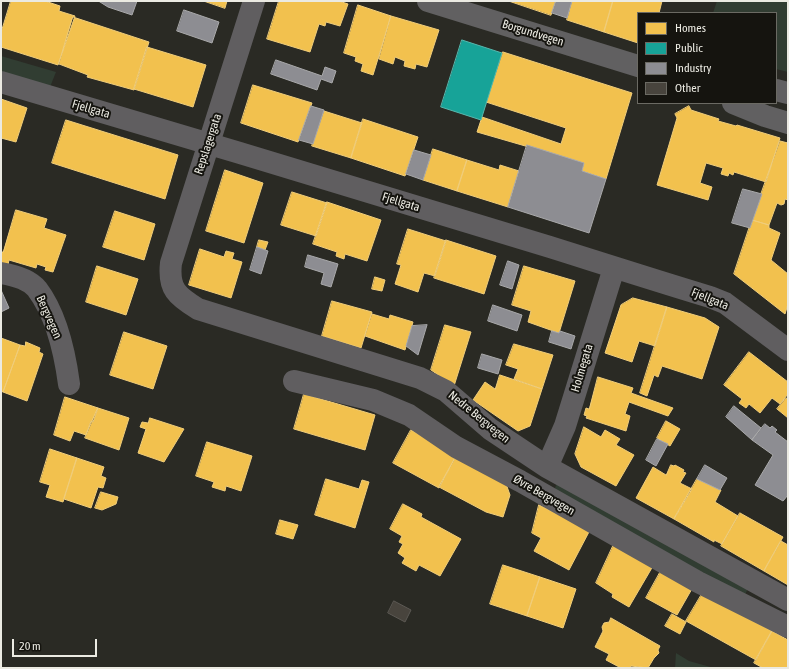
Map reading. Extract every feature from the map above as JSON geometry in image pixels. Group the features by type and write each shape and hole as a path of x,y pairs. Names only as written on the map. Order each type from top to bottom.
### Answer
{"main road":[{"name":"Borgundvegen","path":"428,1 637,66"},
{"path":"777,90 788,93"},
{"path":"735,104 765,116 788,123"}],"street":[{"name":"Repslagergata","path":"174,288 170,277 171,263 254,1"},
{"name":"Fjellgata","path":"1,82 208,143 710,297 725,303 788,350"},
{"name":"Holmegata","path":"547,467 565,426 614,268"},
{"name":"Bergvegen","path":"1,273 18,277 36,288 48,309 65,355 69,384"},
{"name":"Nedre Bergvegen","path":"174,288 183,299 198,309 420,378 446,391 490,429 547,467 788,600"},
{"name":"Øvre Bergvegen","path":"294,381 373,400 410,415 456,447 520,481 698,582 788,627"}],"green space":[{"path":"717,1 788,1 788,72 777,69 777,12 713,12"},
{"path":"1,56 56,72 50,87 1,72"},
{"path":"557,483 749,587 743,598 559,495 555,488"},
{"path":"676,653 689,661 714,668 675,668"}],"building: Homes":[{"path":"11,1 45,1 60,6 59,11 75,16 58,65 1,47 1,33"},
{"path":"204,1 227,1 225,8"},
{"path":"279,1 339,1 348,4 340,26 326,22 325,26 319,24 310,52 267,39"},
{"path":"509,1 556,1 551,15"},
{"path":"572,1 613,1 604,32 567,20"},
{"path":"613,1 662,1 659,12 637,12 637,43 604,32"},
{"path":"358,5 391,16 373,75 361,71 363,64 355,61 356,57 344,53"},
{"path":"391,16 439,30 427,67 416,64 415,69 404,66 405,61 395,57 393,64 379,59"},
{"path":"73,17 149,42 134,90 87,77 88,75 59,64"},
{"path":"147,47 206,65 193,107 134,89"},
{"path":"503,52 632,93 606,179 582,171 584,163 477,132 482,117 561,144 566,128 486,102"},
{"path":"253,85 312,103 298,142 241,123"},
{"path":"1,99 27,108 16,142 1,138"},
{"path":"689,106 691,110 719,119 718,121 780,138 766,182 734,172 733,175 729,173 728,176 721,174 723,168 706,163 700,183 712,187 708,200 657,185 677,118 675,114"},
{"path":"324,111 362,123 351,158 312,146"},
{"path":"363,119 418,137 405,176 351,158"},
{"path":"66,120 178,155 165,199 52,163"},
{"path":"780,141 788,143 788,200 785,199 784,204 781,205 777,203 769,225 752,220"},
{"path":"433,149 467,160 457,191 423,180"},
{"path":"467,160 499,170 500,165 519,171 508,207 457,191"},
{"path":"225,170 263,183 244,243 206,231"},
{"path":"292,192 327,203 316,236 281,225"},
{"path":"327,202 381,220 367,261 345,254 344,259 336,256 337,252 313,244"},
{"path":"16,210 47,219 44,228 66,235 53,272 45,270 46,267 37,264 36,268 9,260 8,265 1,263 1,252 3,252"},
{"path":"115,211 155,224 144,260 103,247"},
{"path":"752,220 769,225 769,228 780,233 771,260 788,274 788,304 785,314 734,274"},
{"path":"408,229 446,241 435,276 424,273 418,292 395,284 401,265 397,264"},
{"path":"259,240 268,242 265,250 257,247"},
{"path":"446,240 496,256 484,294 434,278"},
{"path":"200,249 224,257 226,251 234,253 232,259 242,262 231,298 189,285"},
{"path":"97,266 138,279 126,315 86,302"},
{"path":"524,266 575,281 559,333 528,322 531,311 512,305"},
{"path":"375,277 385,280 382,291 372,289"},
{"path":"633,298 667,307 655,346 639,341 632,362 605,353 621,305"},
{"path":"332,301 372,312 361,348 322,336"},
{"path":"667,307 705,318 719,327 702,379 662,366 658,377 654,375 647,396 640,393"},
{"path":"372,314 389,319 390,315 413,322 405,350 365,336"},
{"path":"445,325 471,332 454,386 431,370"},
{"path":"124,332 167,346 153,389 110,375"},
{"path":"1,338 20,345 3,392 1,391"},
{"path":"26,342 40,348 39,352 43,354 27,401 3,392 20,345 25,346"},
{"path":"514,344 553,355 542,389 514,379 518,369 506,365"},
{"path":"749,352 788,382 788,394 780,404 772,398 760,413 749,404 746,408 739,403 742,399 724,385"},
{"path":"500,375 542,389 530,426 518,431 473,400 485,382 495,389"},
{"path":"598,377 633,388 631,393 673,408 668,416 629,402 625,414 630,416 626,431 586,418 587,416 584,415 586,408 589,409"},
{"path":"304,394 375,415 365,450 294,429"},
{"path":"65,397 98,408 86,435 74,431 70,441 54,435"},
{"path":"786,398 788,399 788,418 777,409"},
{"path":"98,408 129,418 119,450 85,438"},
{"path":"150,418 184,429 164,462 138,453 146,429 140,427 142,422 148,423"},
{"path":"666,421 680,429 670,446 657,438"},
{"path":"584,427 601,437 605,430 620,439 616,445 634,455 616,486 581,467 575,454"},
{"path":"411,430 457,454 439,488 393,463"},
{"path":"207,442 252,456 241,491 226,486 225,491 212,487 214,482 196,476"},
{"path":"50,449 77,458 63,502 46,497 50,485 40,482"},
{"path":"457,455 505,481 510,495 503,517 486,512 439,487"},
{"path":"77,458 104,467 101,476 106,478 103,488 98,487 91,508 64,499"},
{"path":"671,465 675,465 684,470 683,472 686,473 680,483 692,489 674,519 636,498 653,467 666,475"},
{"path":"326,479 359,489 362,480 369,482 355,528 315,515"},
{"path":"697,479 721,490 715,502 738,516 722,544 714,540 714,542 674,519"},
{"path":"101,492 118,497 116,504 102,510 95,508"},
{"path":"403,504 422,514 421,517 461,539 440,576 419,565 416,571 402,563 405,558 398,553 403,544 399,542 402,536 390,529"},
{"path":"539,505 590,530 569,570 534,551 541,538 532,533"},
{"path":"740,513 783,537 764,571 721,546"},
{"path":"280,520 298,525 293,539 276,534"},
{"path":"781,541 788,545 788,585 764,571"},
{"path":"614,544 653,566 629,607 612,597 613,594 596,583"},
{"path":"503,565 540,577 527,616 490,604"},
{"path":"662,569 693,587 677,615 646,598"},
{"path":"540,577 576,589 563,628 527,616"},
{"path":"702,594 772,631 756,660 686,621"},
{"path":"672,614 686,622 680,634 665,626"},
{"path":"611,618 660,646 658,650 659,653 648,668 631,666 630,668 621,668 606,660 609,654 595,647 603,631 602,627 604,623 609,622"},
{"path":"772,631 788,640 788,668 763,668 754,663"}],"building: Public":[{"path":"462,40 502,53 481,120 441,107"}],"building: Industry":[{"path":"137,1 132,15 108,7 100,2"},
{"path":"556,1 572,1 567,18 552,13"},
{"path":"184,10 219,22 212,43 177,31"},
{"path":"276,60 322,76 325,67 336,71 332,83 321,79 317,90 271,74"},
{"path":"311,106 324,110 313,144 299,140"},
{"path":"527,145 584,163 582,171 606,179 589,233 508,207"},
{"path":"414,150 431,155 423,180 406,174"},
{"path":"743,189 762,194 750,228 732,223"},
{"path":"257,247 268,251 261,274 250,270"},
{"path":"308,255 338,264 331,287 321,284 324,273 305,267"},
{"path":"508,261 519,265 512,289 500,285"},
{"path":"1,290 9,308 1,312"},
{"path":"493,305 522,315 517,331 488,321"},
{"path":"427,325 418,355 406,346 412,326"},
{"path":"552,331 559,333 560,331 575,336 571,349 549,342"},
{"path":"482,354 502,360 498,374 478,368"},
{"path":"734,406 761,428 752,440 726,417"},
{"path":"765,424 770,428 772,426 777,430 775,432 788,442 788,495 783,501 755,485 773,455 752,440"},
{"path":"657,439 668,444 656,466 646,460"},
{"path":"705,465 727,478 720,490 697,479"}],"building: Other":[{"path":"394,601 411,610 405,622 388,613"}]}
